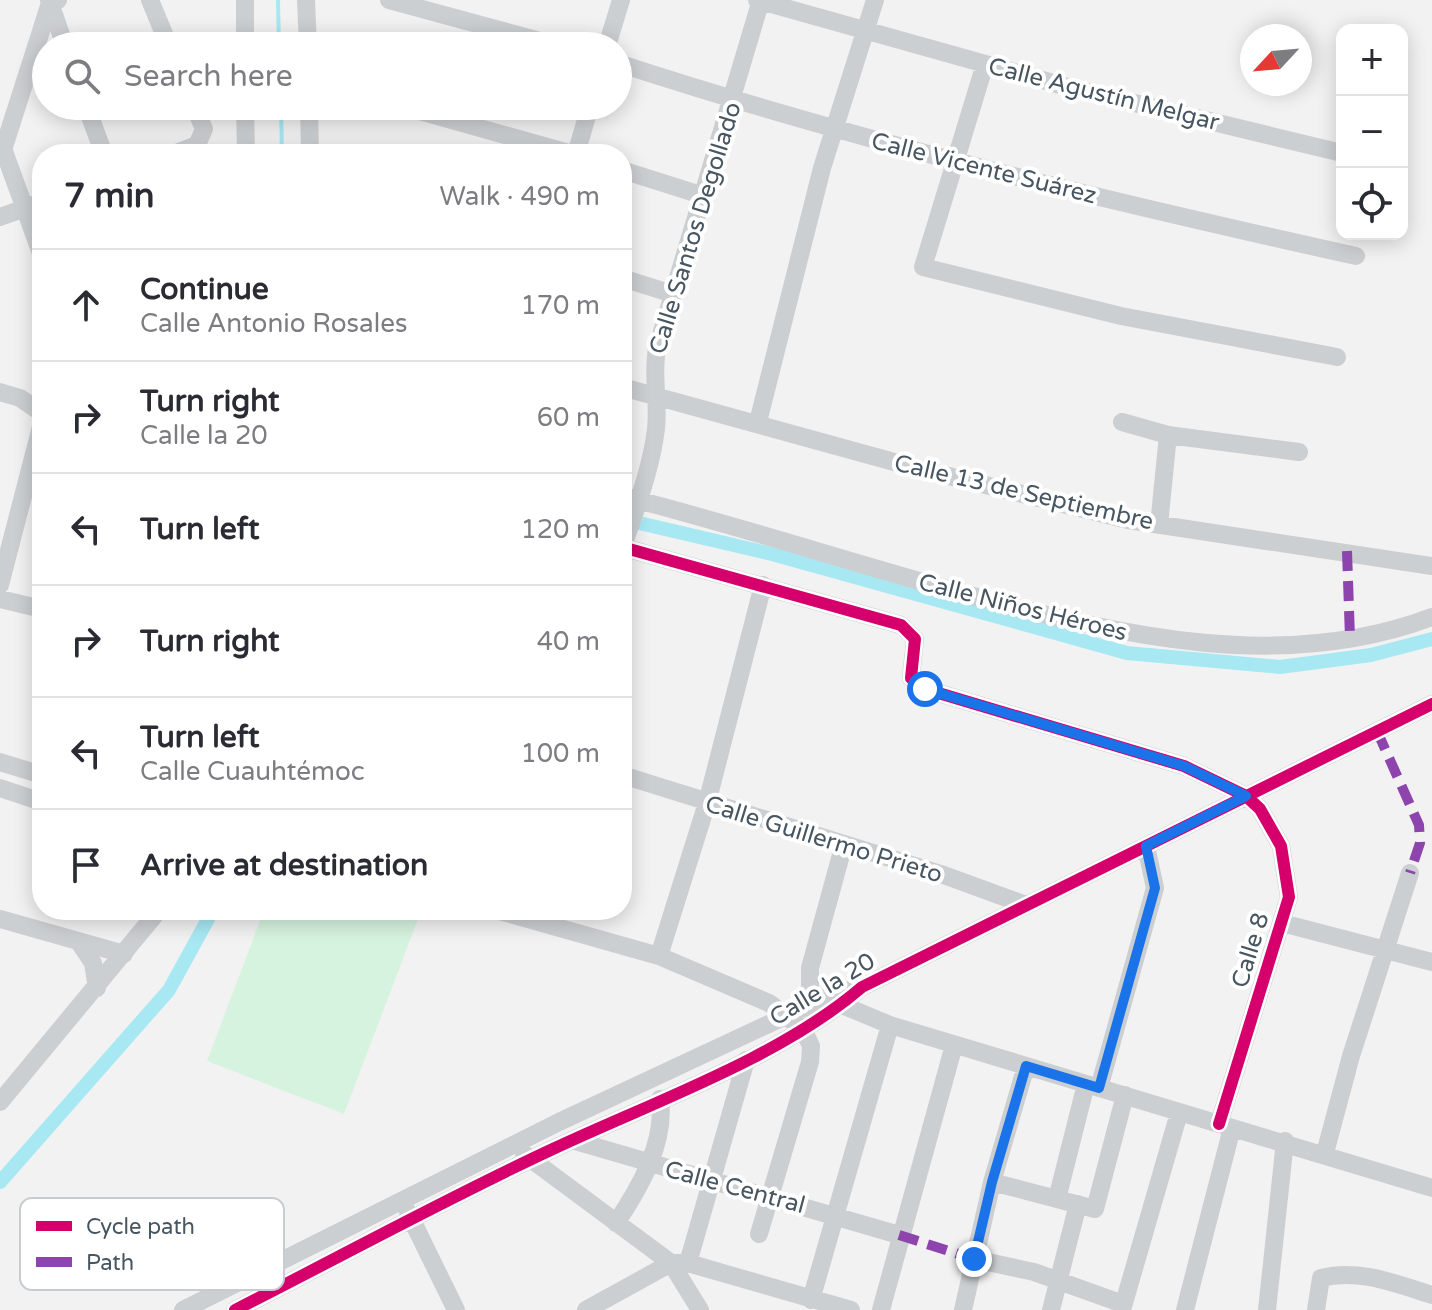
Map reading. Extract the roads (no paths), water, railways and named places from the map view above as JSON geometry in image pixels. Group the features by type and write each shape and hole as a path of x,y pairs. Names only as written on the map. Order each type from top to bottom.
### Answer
{"street":[{"path":"150,0 163,32"},
{"path":"245,0 245,32"},
{"path":"306,0 307,32"},
{"path":"389,0 507,32"},
{"path":"611,32 621,0"},
{"name":"Calle Agustín Melgar","path":"759,0 985,64 1336,152"},
{"name":"Calle Santos Degollado","path":"632,502 656,433 654,365 701,195 733,100 759,0"},
{"path":"758,422 822,168 875,0"},
{"path":"52,1 61,32"},
{"path":"41,32 52,1"},
{"path":"32,59 2,145 32,203"},
{"path":"985,64 923,267 1121,316 1337,357"},
{"name":"Calle Vicente Suárez","path":"632,68 836,131 1128,205 1356,256"},
{"path":"91,120 100,144"},
{"path":"197,144 204,129 200,120"},
{"path":"245,120 246,144"},
{"path":"309,120 310,144"},
{"path":"452,120 538,144"},
{"path":"577,144 585,120"},
{"path":"632,173 701,195"},
{"path":"0,217 32,205"},
{"path":"632,281 673,294"},
{"name":"Calle 13 de Septiembre","path":"632,390 989,487 1159,525 1432,566"},
{"path":"0,392 20,398 32,406"},
{"path":"1122,422 1168,435 1299,452"},
{"path":"1159,525 1168,435"},
{"path":"0,585 32,462"},
{"name":"Calle Niños Héroes","path":"632,502 1070,622 1155,637 1232,645 1332,640 1384,632 1432,617"},
{"path":"632,549 901,625 913,635 911,678 935,694 1184,766 1246,796"},
{"path":"659,956 707,803 763,585"},
{"path":"0,599 32,607"},
{"name":"Calle la 20","path":"284,1259 512,1145 796,1022 1432,704"},
{"path":"0,762 32,772"},
{"name":"Calle Guillermo Prieto","path":"632,778 1026,905"},
{"path":"0,788 32,799"},
{"name":"Calle 8","path":"1185,1310 1225,1126 1289,897 1281,846 1260,809 1246,796"},
{"path":"818,1011 810,968 844,844"},
{"path":"1057,1199 1155,888 1146,846"},
{"path":"1325,1153 1351,1056 1410,873"},
{"path":"0,919 124,954"},
{"path":"0,1102 151,920"},
{"path":"537,920 659,956 769,1003 796,1022 811,1046 810,1062 759,1234"},
{"path":"1282,923 1388,948 1432,962"},
{"path":"79,942 93,963 97,988"},
{"path":"838,999 890,1025 954,1045 1179,1113 1430,1181"},
{"name":"Calle la 20","path":"284,1285 531,1159 746,1060 796,1022"},
{"path":"811,1300 890,1025"},
{"path":"884,1309 899,1235 954,1045"},
{"path":"586,1310 680,1263 712,1180 746,1060"},
{"path":"963,1310 992,1182 1026,1066"},
{"path":"1051,1310 1125,1095"},
{"path":"616,1223 649,1163 662,1114 660,1099"},
{"path":"974,1259 1034,1272 1123,1307 1179,1113"},
{"name":"Calle Central","path":"572,1140 836,1214 899,1235"},
{"path":"1267,1310 1285,1141"},
{"path":"512,1145 616,1223 680,1263 851,1310"},
{"path":"992,1182 1086,1207"},
{"path":"402,1200 456,1310"},
{"path":"680,1263 700,1310"},
{"path":"1316,1310 1321,1278 1336,1274 1366,1277 1432,1295"},
{"name":"Calle la 20","path":"183,1310 223,1290"},
{"name":"Calle la 20","path":"235,1310 274,1290"}],"waterway":[{"path":"278,0 279,32"},
{"path":"281,120 282,144"},
{"path":"632,521 772,554 1127,653 1280,667 1371,655 1432,639"},
{"path":"0,1182 169,990 208,920"}]}
